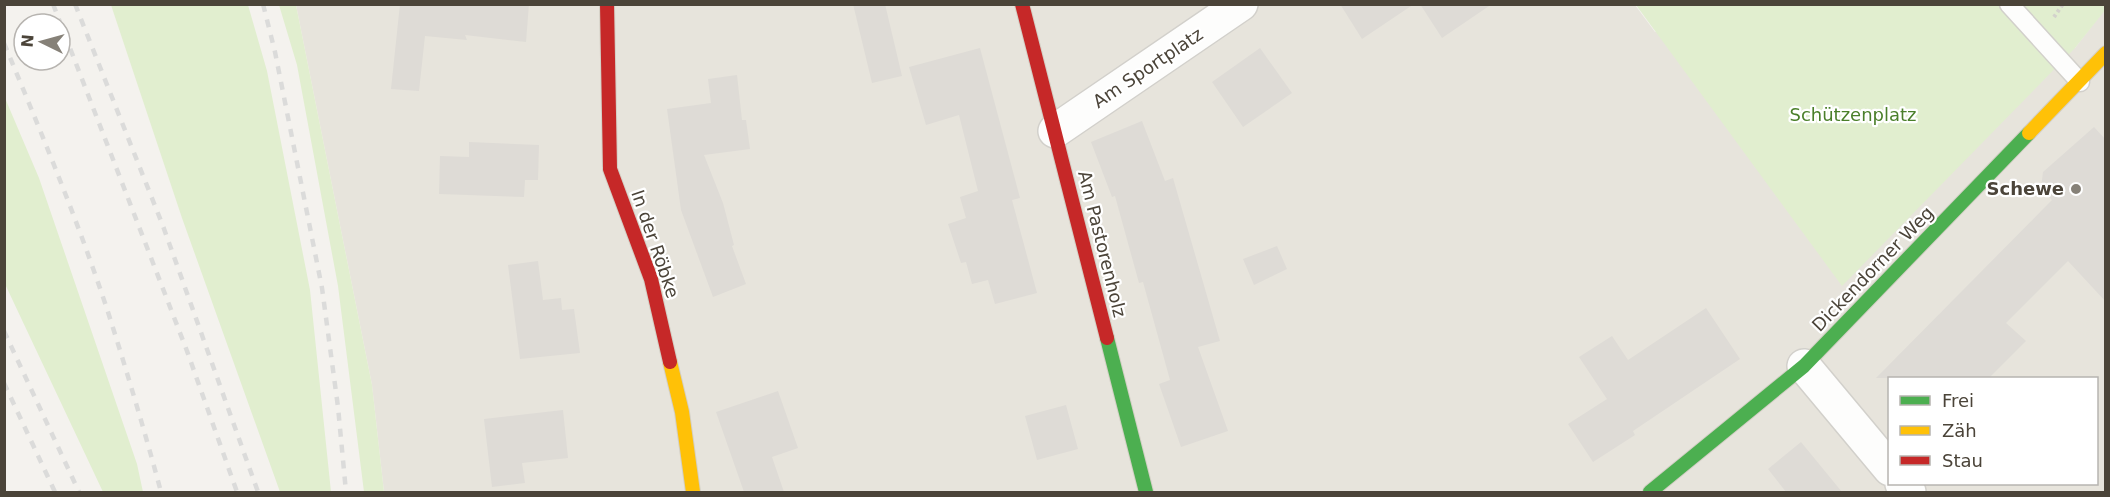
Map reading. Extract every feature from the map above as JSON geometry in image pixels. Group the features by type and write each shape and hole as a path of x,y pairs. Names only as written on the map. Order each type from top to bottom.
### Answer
{"street":[{"name":"In der Röbke","path":"607,4 610,169 651,279 682,412 693,492"},
{"name":"Am Pastorenholz","path":"1022,4 1146,492"},
{"name":"Am Sportplatz","path":"1055,131 1242,4"},
{"name":"Dickendorner Weg","path":"1650,492 1804,366 2097,69"},
{"path":"1804,366 1888,467"}],"lane":[{"path":"2010,4 2097,69"}],"shaded area":[{"path":"296,5 1635,5 1655,32 2075,48 2105,9 2105,492 384,492 372,385"}],"green space":[{"name":"Schützenplatz","path":"2105,4 2106,9 2075,48 1842,286 1636,5"},
{"path":"111,5 248,5 267,71 310,290 331,492 280,492 182,218"},
{"path":"279,5 296,5 372,385 384,492 364,492 338,286 297,65"},
{"path":"5,98 39,178 137,464 143,492 103,492 5,284"}],"building":[{"path":"400,4 529,4 526,42 465,35 467,40 425,36 419,91 391,89"},
{"path":"853,4 885,4 902,76 872,83"},
{"path":"1340,4 1414,4 1362,39"},
{"path":"1420,4 1492,4 1442,38"},
{"path":"980,48 1020,198 1012,200 1037,293 995,304 988,280 972,284 966,262 961,263 948,224 966,218 960,197 978,191 959,115 926,125 909,67"},
{"path":"1260,48 1292,93 1243,127 1212,82"},
{"path":"737,75 742,120 746,120 750,149 704,155 723,203 734,245 732,246 746,284 713,297 681,210 667,109 711,103 708,79"},
{"path":"1142,121 1165,181 1173,178 1220,341 1198,347 1228,431 1181,447 1159,384 1170,380 1143,282 1139,283 1115,196 1112,197 1091,142"},
{"path":"2094,127 2106,140 2106,302 2068,261 2006,323 2026,341 1990,377 1876,378 2052,200 2041,188 2043,172"},
{"path":"469,142 539,145 538,180 525,180 524,197 439,194 440,156 469,157"},
{"path":"1277,246 1287,269 1254,285 1243,259"},
{"path":"538,261 543,300 561,298 562,310 574,309 580,353 520,359 508,265"},
{"path":"1706,308 1740,359 1633,431 1635,435 1593,462 1568,424 1607,399 1579,357 1612,336 1628,360"},
{"path":"778,391 798,448 772,457 784,492 744,492 716,412"},
{"path":"1066,405 1078,449 1037,460 1025,416"},
{"path":"563,410 568,458 522,463 525,483 492,487 484,419"},
{"path":"1801,442 1842,492 1786,492 1768,469"}],"railway":[{"path":"53,4 187,351 237,492"},
{"path":"75,4 163,226 258,492"},
{"path":"263,4 275,52 322,288 338,407 346,492"},
{"path":"4,43 59,177 108,312 161,492"},
{"path":"4,331 79,492"},
{"path":"4,383 55,492"}],"traffic: fast":[{"path":"1650,492 1804,366 2029,133"},
{"path":"1107,338 1146,492"}],"traffic: slow":[{"path":"2029,133 2106,53"},
{"path":"670,362 682,412 693,492"}],"traffic: jam":[{"path":"607,4 610,169 651,279 670,362"},
{"path":"1022,4 1107,338"}],"place":[{"name":"Schewe","path":"2076,189"}]}
